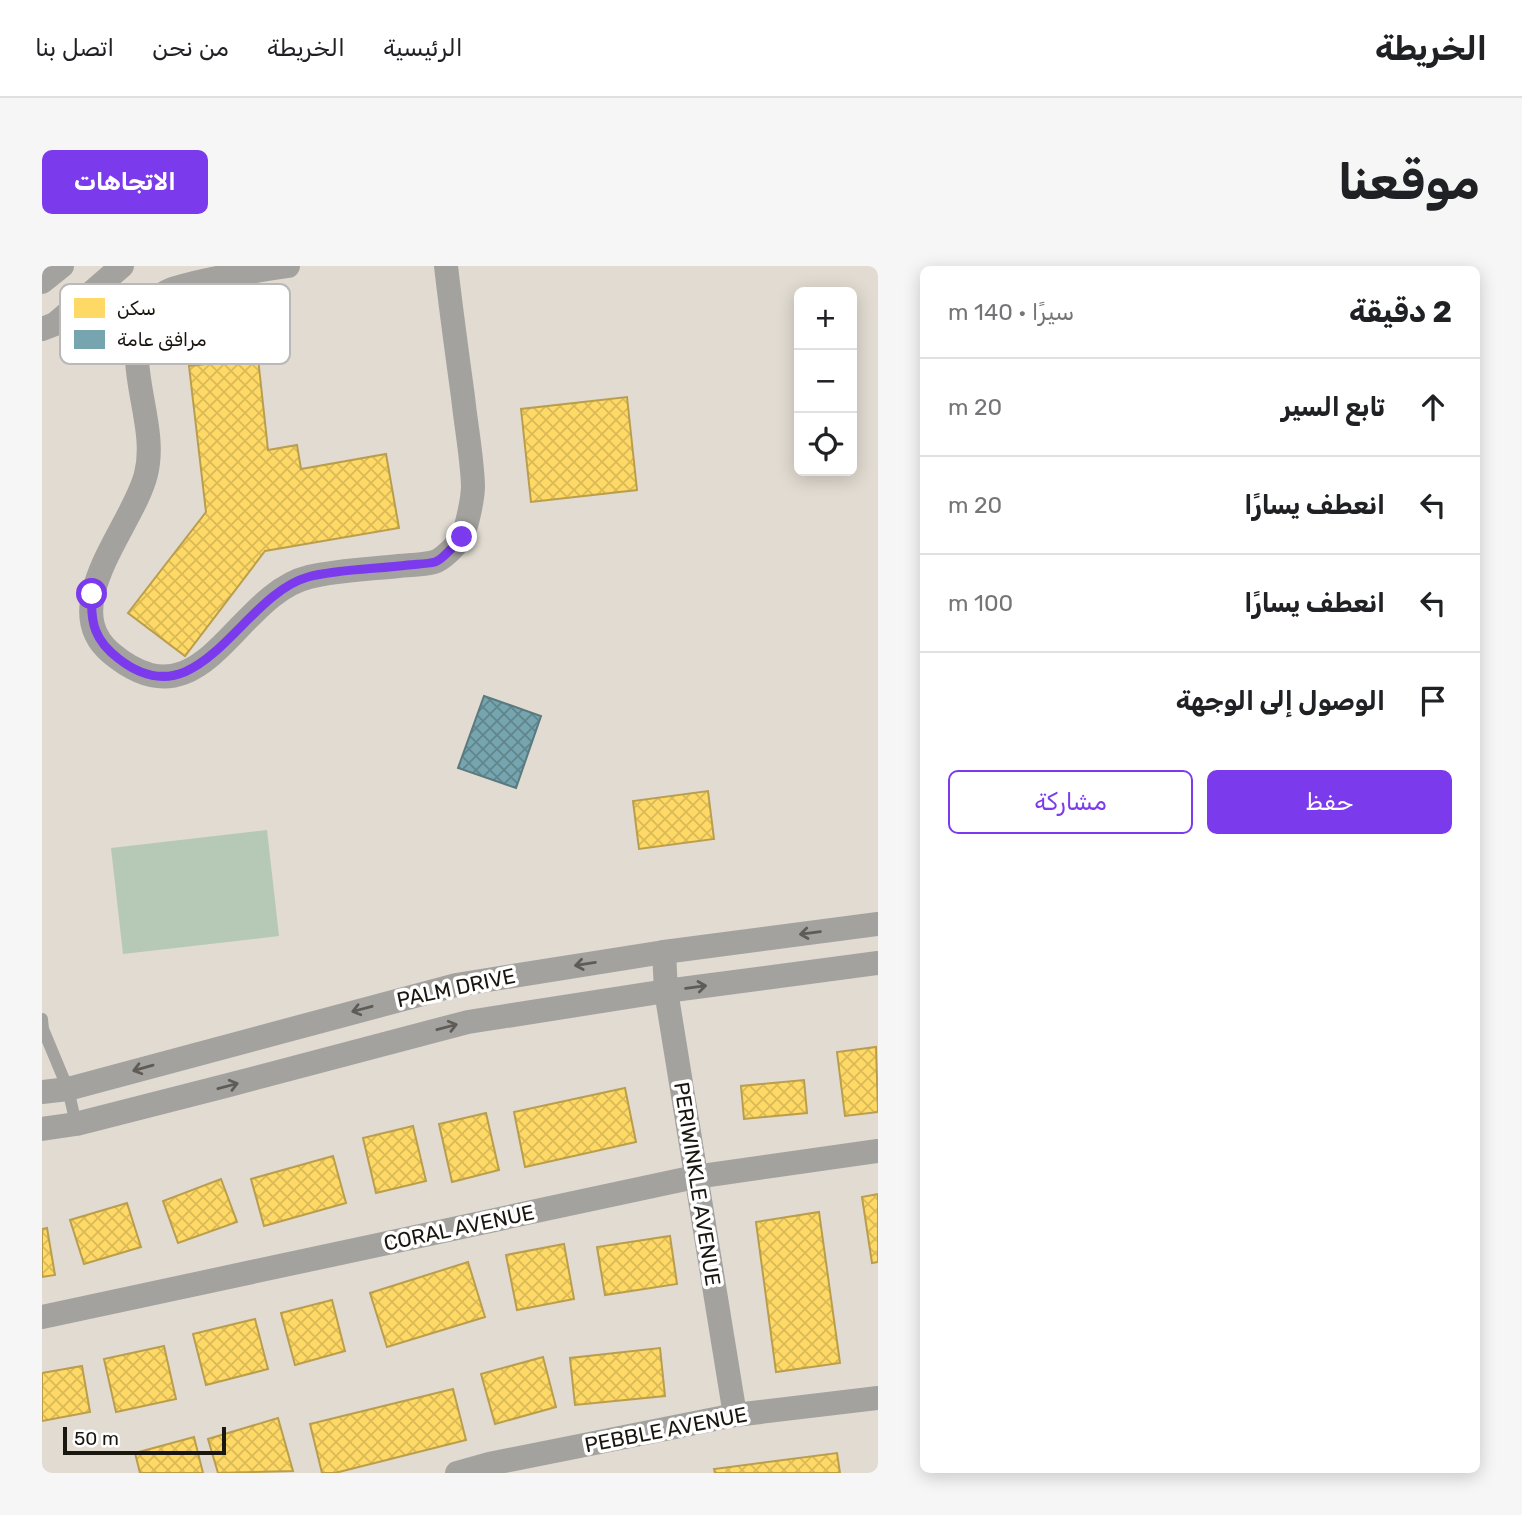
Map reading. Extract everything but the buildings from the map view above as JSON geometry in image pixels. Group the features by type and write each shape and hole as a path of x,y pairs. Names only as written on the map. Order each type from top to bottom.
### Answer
{"street":[{"path":"42,282 62,266"},
{"path":"101,284 122,266"},
{"path":"194,284 288,266"},
{"path":"138,364 140,394 148,432 147,472 136,503 116,538 92,594 90,615 97,634 108,650 125,664 146,675 167,678 190,670 207,660 279,591 307,577 437,562 462,537 473,490 446,266"},
{"path":"42,329 60,320"},
{"name":"PALM DRIVE","path":"42,1092 68,1089 456,985 664,952 878,924"},
{"name":"PERIWINKLE AVENUE","path":"664,952 666,991 735,1415"},
{"name":"PALM DRIVE","path":"42,1129 76,1124 468,1022 666,991 878,963"},
{"name":"CORAL AVENUE","path":"42,1317 695,1177 878,1151"},
{"name":"PEBBLE AVENUE","path":"457,1473 489,1464 735,1415 878,1398"}],"lane":[{"path":"42,1026 68,1089 76,1124"}],"green space":[{"path":"267,830 279,936 123,954 111,848"}],"route":[{"path":"92,594 90,615 97,634 108,650 125,664 146,675 167,678 190,670 207,660 279,591 307,577 437,562 462,537"}]}
